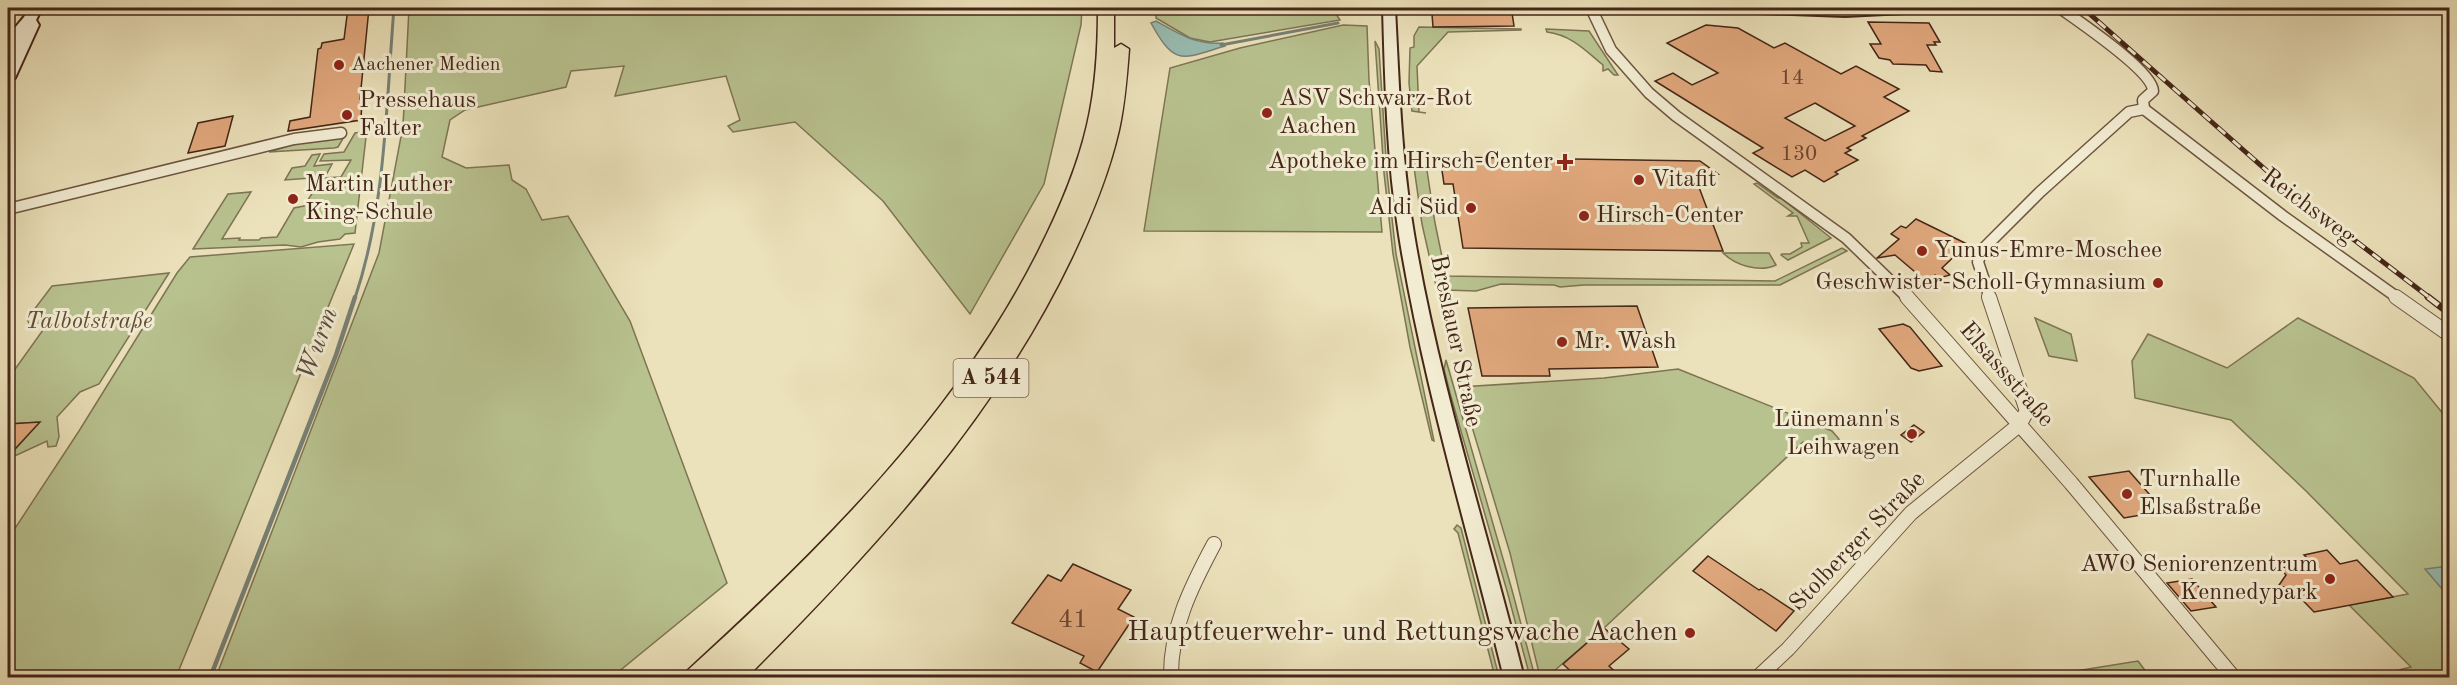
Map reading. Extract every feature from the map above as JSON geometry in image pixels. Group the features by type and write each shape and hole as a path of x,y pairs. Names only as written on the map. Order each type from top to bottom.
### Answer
{"highway":[{"name":"A 544","path":"697,678 773,609 836,545 915,453 974,376 1019,306 1053,241 1076,188 1092,141 1107,46 1107,8"},
{"name":"A 544","path":"728,678 844,561 932,459 989,381 1035,309 1070,243 1092,189 1107,142 1117,96 1122,46 1119,8"}],"main road":[{"path":"8,51 20,27 29,21 36,8"},
{"name":"Breslauer Straße","path":"1389,8 1396,151 1406,233 1448,432 1514,678"},
{"path":"1734,8 1845,12 1925,8"},
{"path":"8,78 33,25 29,21"}],"street":[{"name":"Elsassstraße","path":"1591,8 1611,50 1649,93 1676,116 1861,250 1896,284 2071,483 2234,678"},
{"path":"2019,425 2027,411 1978,262 1982,250 2047,185 2129,112 2144,109 2143,100 2153,91 2149,80 2111,45 2060,8"},
{"name":"Reichsweg","path":"2144,109 2283,216 2450,335"},
{"path":"8,208 294,139 341,133"},
{"name":"Stolberger Straße","path":"1757,678 1788,649 1911,513 2019,425"},
{"path":"1171,678 1170,652 1176,632 1202,565 1214,544"}],"green space":[{"path":"409,8 1082,8 1081,25 1044,184 970,314 883,201 795,122 733,132 728,126 740,120 726,76 615,96 624,66 571,71 566,87 465,110 450,120 442,157 466,168 509,165 512,180 526,189 542,220 568,216 630,321 727,583 612,677 216,677 379,253 403,126"},
{"path":"1156,8 1332,8 1340,20 1210,42 1190,38 1156,18"},
{"name":"ASV Schwarz-Rot Aachen","path":"1343,25 1367,26 1369,80 1382,232 1144,231 1170,68 1240,48"},
{"path":"1419,27 1521,30 1448,32 1417,66 1419,112 1412,111 1409,83 1410,48 1414,47 1414,36"},
{"path":"1546,29 1589,31 1618,75 1614,75 1608,69 1603,71 1603,65 1578,45 1564,37 1547,32"},
{"path":"1375,41 1379,49 1387,173 1396,254 1434,441 1410,347 1393,254 1384,173"},
{"path":"363,132 366,137 355,233 345,234 340,239 301,247 285,245 193,249 228,194 251,192 222,239 259,240 277,237 294,208 304,206 322,178 341,177 351,160 320,161 324,154 344,152 355,133"},
{"path":"345,135 338,147 334,148 269,152 311,139"},
{"path":"320,154 314,166 332,164 325,177 285,180 292,168 305,166 312,155"},
{"path":"1413,160 1422,160 1426,164 1446,276 1775,281 1842,248 1847,251 1780,285 1560,287 1501,284 1476,291 1445,290 1436,286 1422,224"},
{"path":"1757,183 1781,198 1831,238 1788,260 1781,255 1790,254 1802,247 1801,243 1809,243 1797,216 1788,216 1793,213 1754,184"},
{"path":"354,244 176,677 8,677 8,539 79,431 177,273 190,257"},
{"path":"1723,253 1769,253 1776,265 1755,268 1734,261"},
{"name":"Talbotstraße","path":"169,273 99,384 80,392 57,417 59,437 56,446 48,447 47,441 8,459 8,452 15,449 39,422 8,424 8,379 48,323 29,323 27,319 52,286"},
{"path":"2035,318 2071,334 2077,361 2049,356"},
{"path":"2298,318 2414,378 2449,421 2449,677 2402,677 2395,671 2411,667 2349,605 2408,594 2306,491 2231,420 2135,398 2132,361 2148,334 2227,368"},
{"path":"1446,360 1535,677 1530,677 1450,393 1444,369"},
{"path":"1678,369 1832,431 1839,439 1837,442 1803,442 1604,628 1547,677 1540,677 1510,553 1460,387 1604,378"},
{"path":"1457,525 1461,528 1499,677 1495,677 1458,533 1454,529"},
{"path":"2138,661 2150,677 2038,677"}],"water":[{"path":"1156,21 1188,38 1223,43 1225,46 1199,54 1181,56 1167,47 1159,37 1151,23"},
{"path":"2450,566 2449,597 2425,569"}],"building":[{"name":"Aachener Medien","path":"348,8 369,8 360,99 362,99 361,120 288,131 290,121 310,117 318,49 321,48 322,43 344,39"},
{"path":"1435,8 1480,8 1481,11 1512,13 1514,26 1433,27 1432,14 1436,14"},
{"path":"1868,22 1929,23 1940,42 1934,42 1936,45 1927,45 1942,72 1930,71 1926,65 1893,64 1890,60 1879,58 1870,44 1881,44"},
{"path":"1706,25 1738,28 1774,48 1785,43 1841,74 1856,66 1899,89 1884,97 1909,111 1862,136 1866,138 1847,148 1851,150 1845,153 1858,160 1835,172 1838,174 1824,182 1805,170 1792,177 1753,153 1763,148 1655,81 1673,73 1692,85 1718,73 1667,43","holes":["1815,103 1855,126 1825,141 1785,118"]},
{"path":"233,116 225,146 188,153 198,123"},
{"name":"Hirsch-Center","path":"1440,157 1700,161 1718,174 1694,174 1723,251 1463,248 1453,184 1444,184"},
{"name":"Yunus-Emre-Moschee","path":"1916,219 1967,244 1942,268 1950,275 1939,278 1935,275 1928,283 1895,255 1877,258 1899,239 1891,234 1901,226 1906,228"},
{"name":"Mr. Wash","path":"1637,306 1658,367 1549,369 1550,376 1482,376 1468,308"},
{"path":"1903,324 1910,327 1942,366 1919,371 1911,368 1879,329"},
{"path":"40,422 15,449 8,452 8,424"},
{"name":"Lünemann's Leihwagen","path":"1914,425 1924,432 1911,442 1901,435"},
{"name":"Turnhalle Elsaßstraße","path":"2129,471 2164,511 2124,518 2089,477"},
{"name":"AWO Seniorenzentrum Kennedypark","path":"2327,550 2340,564 2357,560 2393,597 2314,612 2289,586 2277,588 2286,575 2280,568 2312,563 2304,555"},
{"path":"1708,556 1794,611 1776,631 1693,571"},
{"path":"1073,564 1131,590 1118,609 1134,617 1097,672 1080,663 1084,656 1012,623 1048,575 1061,581"},
{"path":"2192,579 2216,607 2191,611 2167,583"},
{"path":"1604,628 1629,649 1609,666 1622,678 1578,678 1563,664"}],"waterway":[{"name":"Wurm","path":"355,298 365,263 379,191 394,8"},
{"path":"1221,45 1338,23"},
{"name":"Wurm","path":"210,678 336,355 355,297"}],"railway":[{"path":"2083,8 2284,186 2430,298"},
{"path":"2428,297 2450,314"}],"place":[{"name":"Aachener Medien","path":"339,65"},
{"name":"ASV Schwarz-Rot Aachen","path":"1267,113"},
{"name":"Pressehaus Falter","path":"347,115"},
{"name":"Apotheke im Hirsch-Center","path":"1565,162"},
{"name":"Vitafit","path":"1639,180"},
{"name":"Martin Luther King-Schule","path":"293,199"},
{"name":"Aldi Süd","path":"1471,208"},
{"name":"Hirsch-Center","path":"1584,216"},
{"name":"Yunus-Emre-Moschee","path":"1922,251"},
{"name":"Geschwister-Scholl-Gymnasium","path":"2158,283"},
{"name":"Mr. Wash","path":"1562,342"},
{"name":"Lünemann's Leihwagen","path":"1912,434"},
{"name":"Turnhalle Elsaßstraße","path":"2127,494"},
{"name":"AWO Seniorenzentrum Kennedypark","path":"2330,579"},
{"name":"Hauptfeuerwehr- und Rettungswache Aachen","path":"1690,633"}]}
